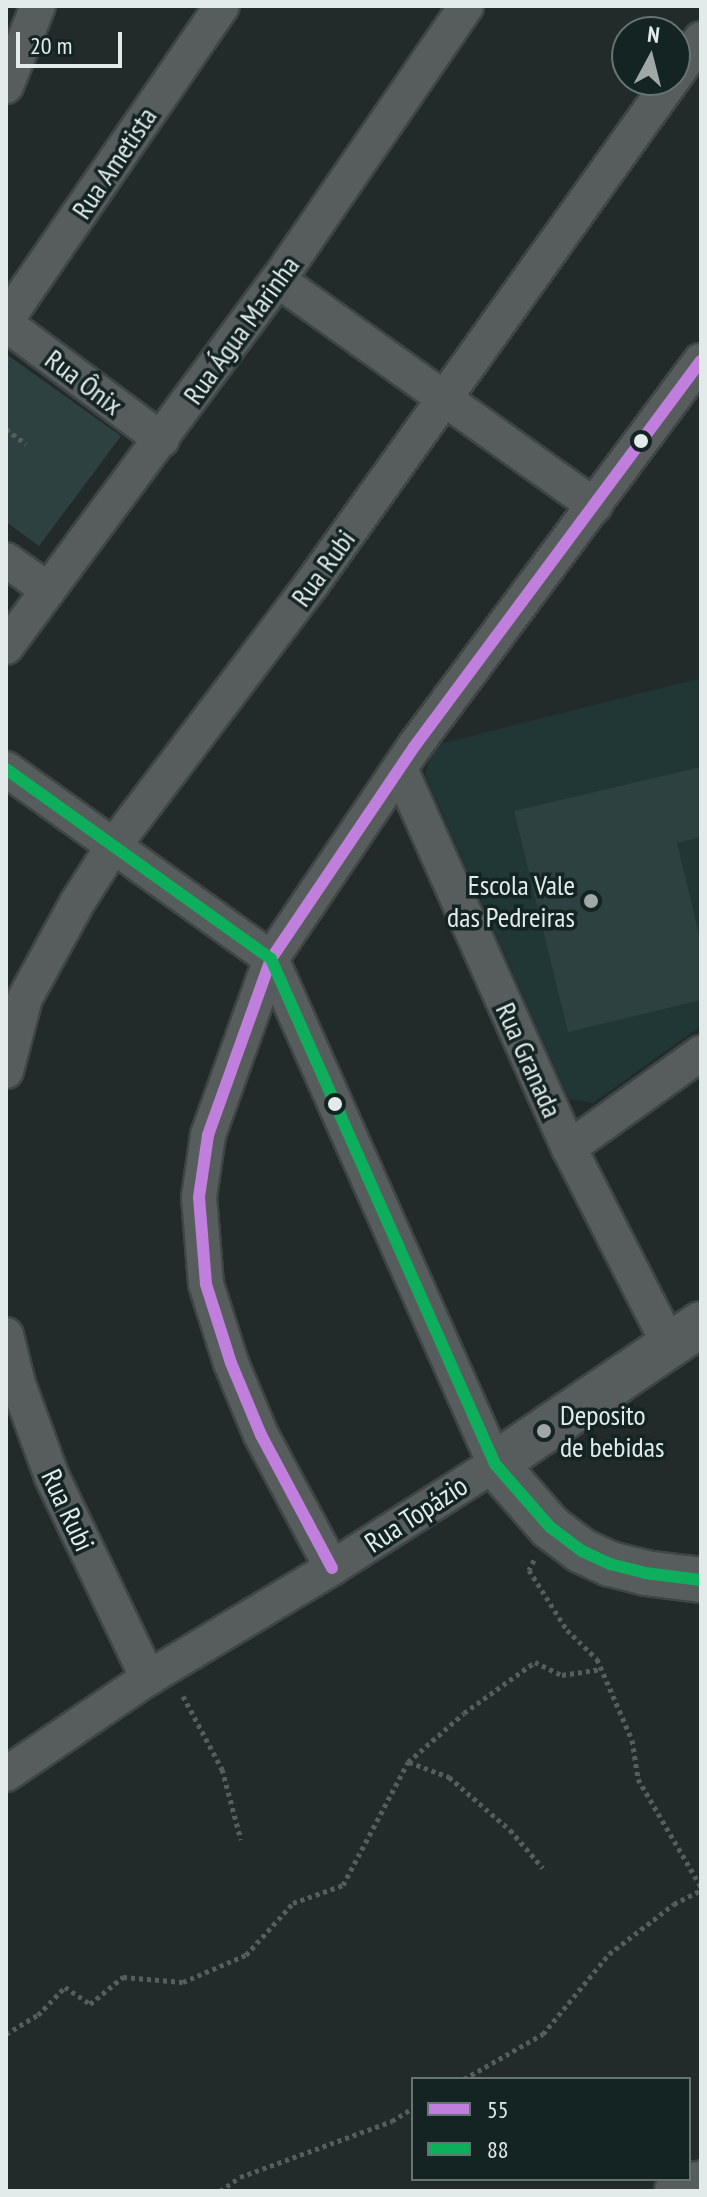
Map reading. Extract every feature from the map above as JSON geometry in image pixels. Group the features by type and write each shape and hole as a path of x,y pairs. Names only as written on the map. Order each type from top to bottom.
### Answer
{"street":[{"path":"6,86 38,6"},
{"name":"Rua Ametista","path":"6,322 222,6"},
{"name":"Rua Água Marinha","path":"6,647 278,280 466,6"},
{"name":"Rua Rubi","path":"6,1071 25,998 77,903 112,848 311,585 661,96"},
{"path":"278,280 595,506"},
{"name":"Rua Ônix","path":"6,322 162,440"},
{"path":"332,1568 261,1435 231,1363 206,1284 199,1197 208,1135 271,959 400,769 701,361"},
{"path":"6,560 47,589"},
{"path":"6,769 112,848 271,959 495,1464 550,1527 582,1551 610,1564 645,1573 701,1580"},
{"name":"Rua Granada","path":"400,769 569,1148 686,1335"},
{"path":"569,1148 701,1053"},
{"name":"Rua Rubi","path":"6,1335 18,1384 52,1477 158,1672"},
{"name":"Rua Topázio","path":"6,1774 158,1672 332,1568 495,1464 686,1335"},
{"path":"677,2191 701,2183"}],"path":[{"path":"6,429 26,444"},
{"path":"468,2077 543,2034 609,1954 674,1904 701,1889 638,1779 632,1740 597,1659 567,1630 529,1570 550,1527"},
{"path":"6,2034 38,2015 65,1987 90,2004 123,1977 183,1982 246,1955 293,1903 343,1885 408,1762 464,1713 535,1662 562,1675 602,1669"},
{"path":"158,1672 222,1769 241,1840"},
{"path":"408,1762 449,1777 510,1830 543,1868"},
{"path":"220,2191 240,2177 392,2121 411,2109"},
{"path":"46,2191 56,2191"}],"shaded area":[{"name":"Escola Vale das Pedreiras","path":"701,678 701,1026 593,1103 569,1099 425,775 430,758 440,744"}],"building":[{"path":"6,354 121,436 39,546 6,522"},
{"path":"701,767 701,837 677,843 701,943 701,1000 568,1032 514,811"}],"transit line":[{"name":"55","path":"332,1568 261,1435 231,1363 206,1284 199,1197 208,1135 271,959 414,747 701,361"},
{"name":"88","path":"6,769 271,959 495,1464 550,1527 582,1551 610,1564 645,1573 701,1580"}],"place":[{"name":"Escola Vale das Pedreiras","path":"591,901"},
{"name":"Deposito de bebidas","path":"544,1431"}]}
